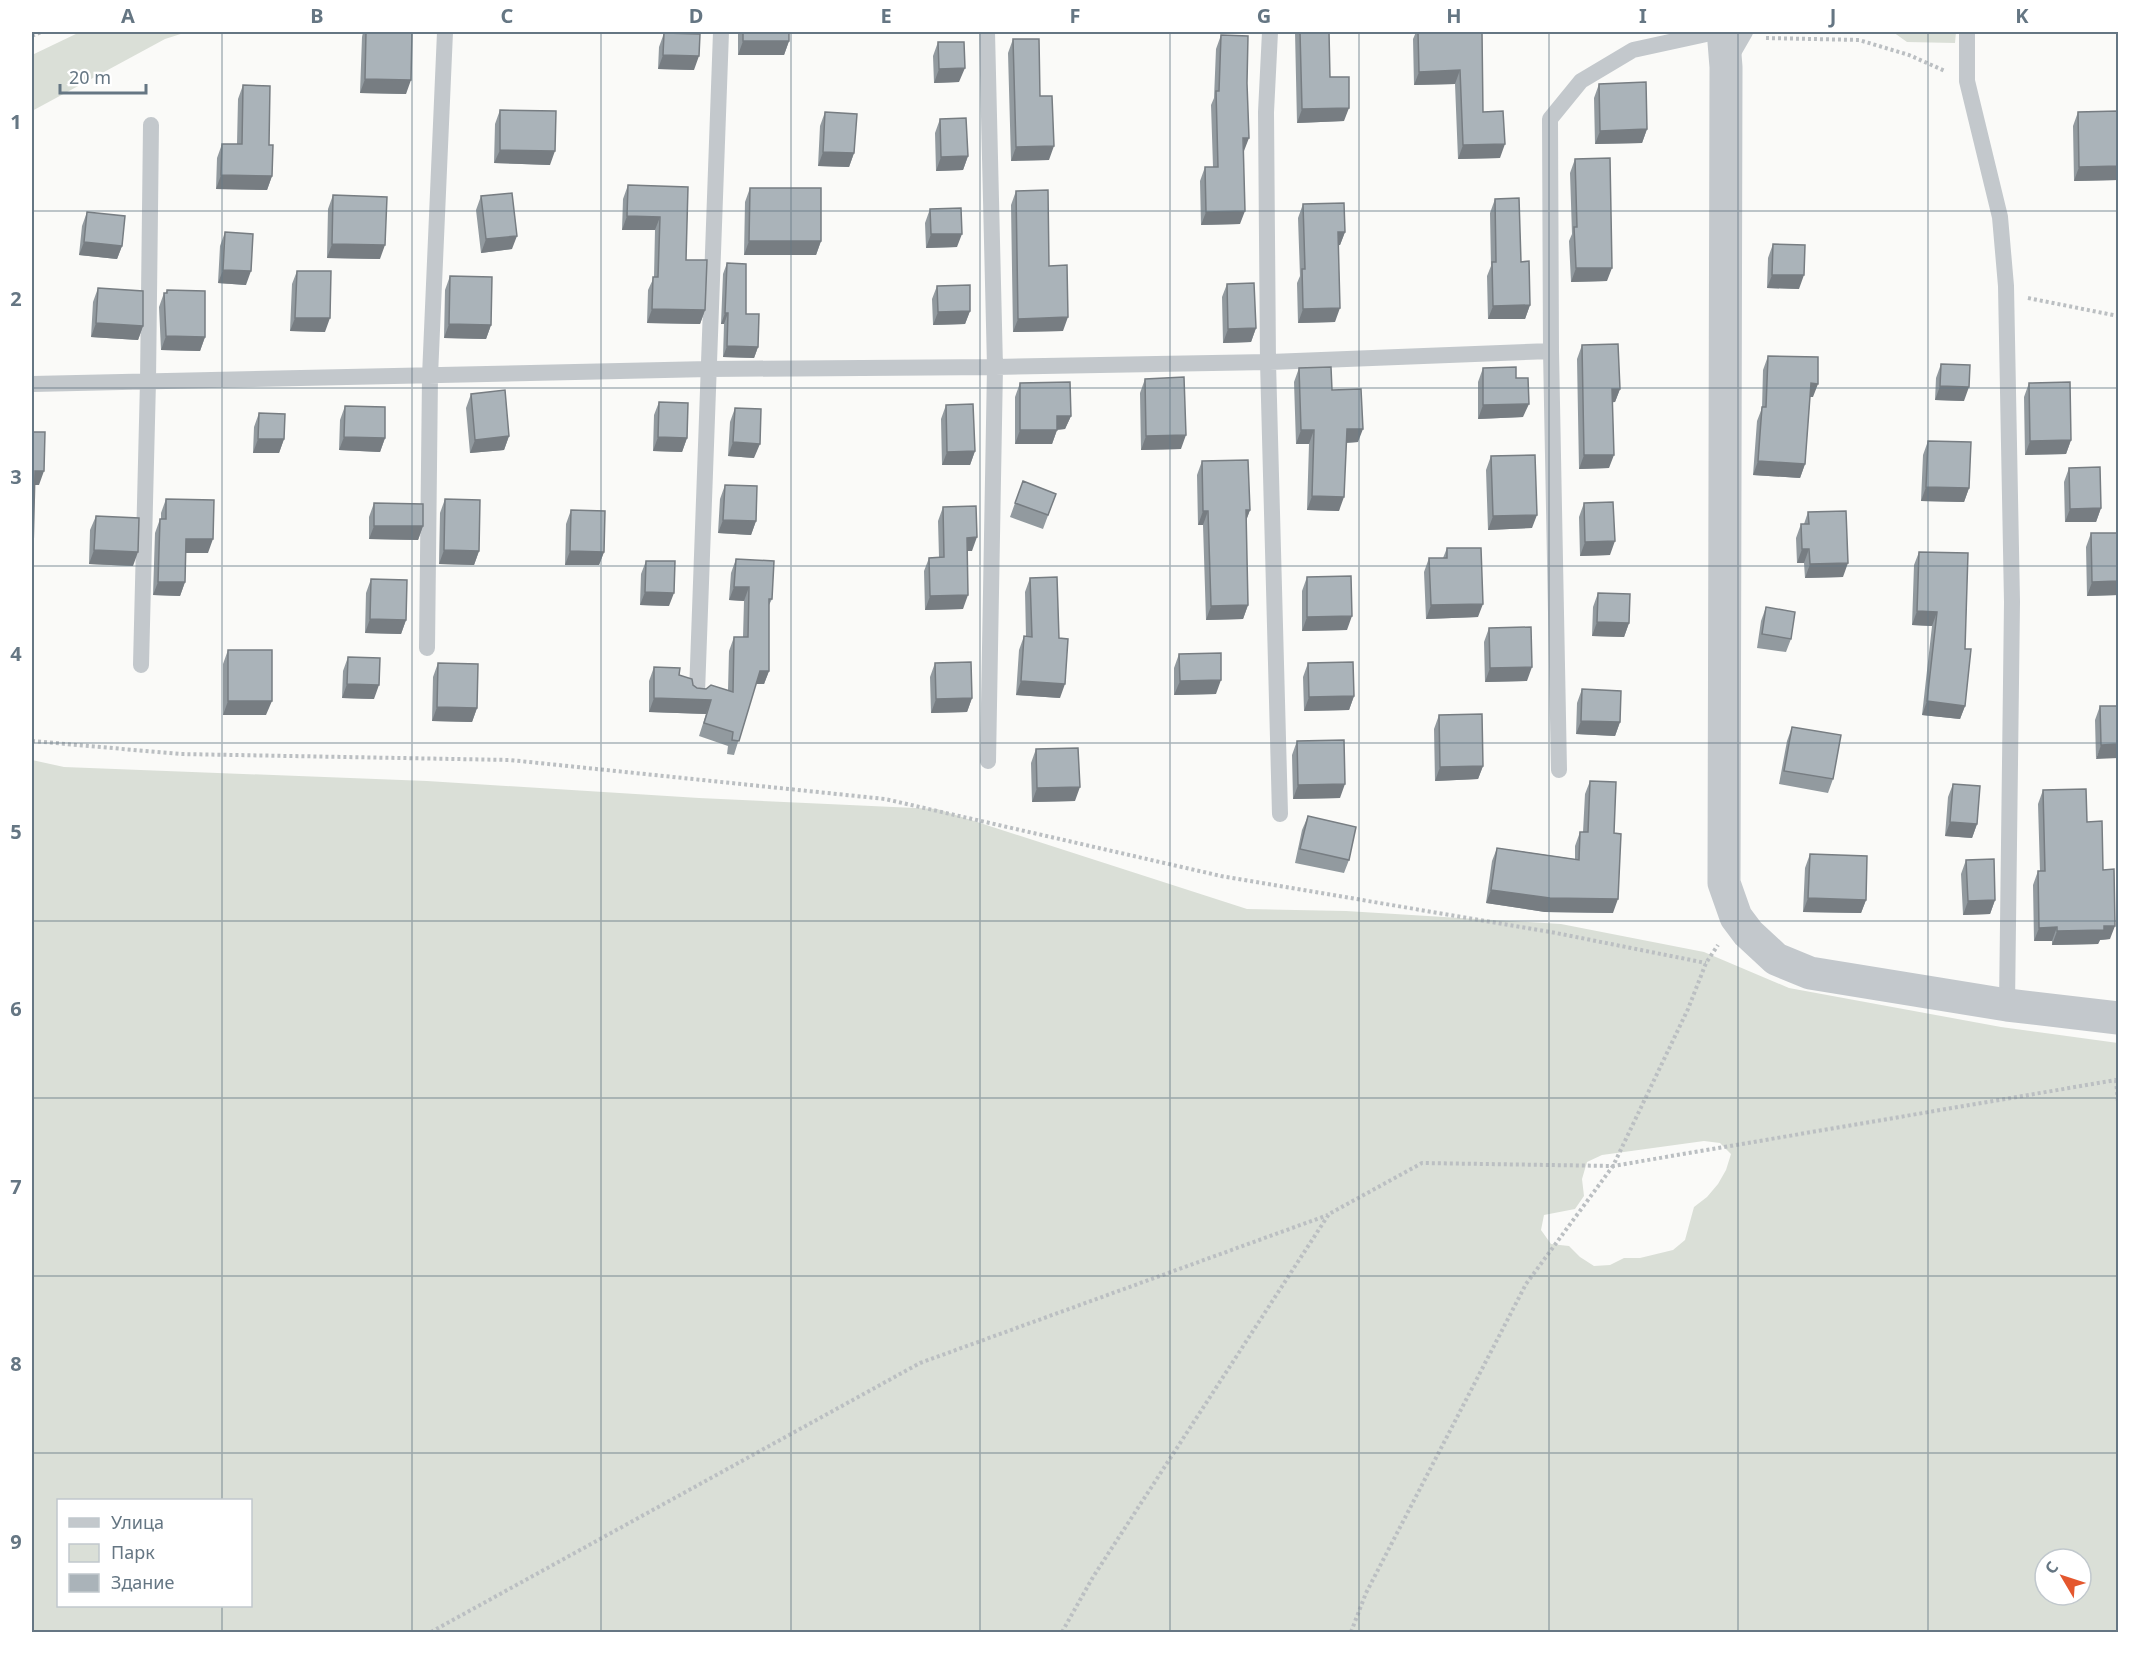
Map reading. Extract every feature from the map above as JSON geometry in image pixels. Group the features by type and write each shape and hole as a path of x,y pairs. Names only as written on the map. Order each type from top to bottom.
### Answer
{"street":[{"path":"1734,45 1724,884 1736,917 1748,933 1776,960 1810,973 2007,1005 2118,1018"}],"lane":[{"path":"427,648 430,376 445,32"},
{"path":"697,693 721,32"},
{"path":"987,32 995,367 988,761"},
{"path":"1270,32 1266,112 1268,362 1280,814"},
{"path":"1967,32 1967,81 2000,217 2006,286 2012,602 2007,1005"},
{"path":"1559,770 1551,351 1550,119 1581,81 1633,50 1711,33 1734,45"},
{"path":"141,665 151,125"},
{"path":"32,384 709,369 1268,362 1551,351"}],"path":[{"path":"32,36 41,32"},
{"path":"1734,45 1799,38 1859,40 1909,55 1967,81"},
{"path":"2006,286 2031,300 2118,316"},
{"path":"32,741 180,754 510,759 885,799 1221,876 1556,933 1706,963"},
{"path":"1351,1632 1366,1593 1526,1284 1613,1166 1688,1009 1706,963 1736,917"},
{"path":"431,1632 920,1363 1329,1214 1422,1163 1613,1166 2117,1078 2118,1103"},
{"path":"1062,1632 1093,1577 1329,1214"}],"green space":[{"path":"80,32 187,32 165,39 32,111 32,55"},
{"path":"1893,32 1956,32 1955,43 1907,42"},
{"path":"32,760 64,767 427,781 699,798 937,809 1247,909 1346,911 1561,924 1704,952 1789,988 2001,1027 2118,1043 2118,1632 32,1632","holes":["1704,1141 1720,1143 1731,1154 1718,1184 1694,1207 1685,1240 1673,1250 1640,1258 1624,1258 1610,1265 1594,1266 1569,1246 1551,1244 1541,1230 1544,1215 1575,1209 1584,1196 1582,1179 1587,1162 1602,1155"]}],"building":[{"path":"366,32 412,32 411,80 365,79"},
{"path":"743,32 789,32 789,41 743,41"},
{"path":"1300,32 1329,32 1330,77 1349,77 1349,108 1302,109"},
{"path":"1418,32 1482,32 1483,112 1503,111 1505,144 1463,145 1460,70 1419,72"},
{"path":"664,33 700,34 699,56 663,55"},
{"path":"1221,35 1248,36 1249,138 1243,138 1245,211 1206,212 1205,167 1218,167 1216,91 1219,91"},
{"path":"1013,39 1039,39 1040,96 1052,96 1054,146 1016,147"},
{"path":"938,42 964,42 965,68 939,69"},
{"path":"1646,82 1647,129 1600,131 1599,84"},
{"path":"243,85 270,86 269,145 273,145 272,176 221,175 222,144 242,144"},
{"path":"500,110 556,111 555,151 500,150"},
{"path":"2118,111 2118,166 2079,167 2078,112"},
{"path":"825,112 857,114 854,153 823,152"},
{"path":"966,118 968,156 941,157 940,119"},
{"path":"1610,158 1612,268 1576,268 1575,159"},
{"path":"628,185 688,187 686,260 707,260 705,310 652,309 653,277 658,277 660,217 627,216"},
{"path":"750,188 821,188 821,241 749,241"},
{"path":"1048,190 1049,266 1067,265 1068,317 1018,319 1016,191"},
{"path":"512,193 517,236 486,239 481,196"},
{"path":"333,195 387,197 385,245 332,244"},
{"path":"1519,198 1521,262 1529,261 1530,305 1493,306 1492,262 1496,262 1495,199"},
{"path":"1344,203 1345,232 1338,232 1340,308 1303,309 1302,269 1305,269 1303,204"},
{"path":"961,208 962,234 931,234 930,209"},
{"path":"87,212 125,216 122,246 84,242"},
{"path":"225,232 253,234 251,271 223,270"},
{"path":"1773,244 1805,245 1804,275 1772,275"},
{"path":"727,263 746,264 746,314 759,314 758,347 727,346 728,313 725,313"},
{"path":"297,271 331,271 330,318 295,318"},
{"path":"450,276 492,277 491,325 449,324"},
{"path":"1254,283 1256,328 1228,329 1227,284"},
{"path":"970,285 970,311 938,312 937,286"},
{"path":"98,288 143,291 143,326 96,323"},
{"path":"167,290 205,291 205,337 166,336 164,293 167,293"},
{"path":"1618,344 1620,389 1612,389 1614,455 1584,455 1582,345"},
{"path":"1768,356 1818,357 1818,384 1811,383 1805,464 1758,461 1762,407 1766,407"},
{"path":"1941,364 1970,365 1969,387 1940,386"},
{"path":"1331,367 1332,390 1361,389 1363,429 1347,429 1344,497 1312,496 1314,430 1301,430 1299,368"},
{"path":"1516,367 1516,378 1528,378 1529,404 1483,405 1483,368"},
{"path":"1184,377 1186,435 1146,436 1145,379"},
{"path":"1070,382 1071,416 1057,416 1057,430 1020,430 1020,383"},
{"path":"2070,382 2071,440 2030,441 2029,383"},
{"path":"505,390 509,436 475,440 471,394"},
{"path":"659,402 688,403 687,438 658,437"},
{"path":"973,404 975,451 947,452 946,405"},
{"path":"345,406 385,407 385,438 344,437"},
{"path":"735,408 761,409 760,444 733,442"},
{"path":"259,413 285,414 284,439 258,439"},
{"path":"32,432 45,432 44,471 35,471 33,550 32,550"},
{"path":"1928,441 1971,442 1969,488 1926,487"},
{"path":"1535,455 1537,515 1493,516 1491,456"},
{"path":"1248,460 1250,510 1246,510 1248,605 1211,606 1208,511 1203,511 1202,461"},
{"path":"2100,467 2101,508 2070,509 2069,468"},
{"path":"1023,481 1056,494 1048,515 1015,503"},
{"path":"725,485 757,486 756,521 723,520"},
{"path":"166,499 214,500 213,539 186,539 185,582 158,582 160,519 166,519"},
{"path":"445,499 480,500 479,551 444,550"},
{"path":"1613,502 1615,541 1585,542 1584,503"},
{"path":"374,503 423,504 423,526 374,526"},
{"path":"976,506 977,537 967,538 968,595 930,596 929,558 944,557 943,507"},
{"path":"571,510 605,511 604,552 570,551"},
{"path":"1846,511 1848,563 1810,564 1809,549 1802,549 1801,524 1809,524 1808,512"},
{"path":"96,516 139,518 138,552 94,550"},
{"path":"2091,533 2118,533 2118,581 2092,582"},
{"path":"1447,548 1481,548 1483,604 1431,605 1429,558 1447,558"},
{"path":"1919,552 1968,553 1965,649 1971,649 1965,706 1927,701 1937,612 1917,611"},
{"path":"736,559 774,561 772,599 769,599 769,671 760,671 739,741 732,740 733,732 704,723 711,700 654,698 654,667 680,668 679,675 692,679 693,685 697,688 706,689 711,685 733,692 734,637 748,637 749,587 734,587"},
{"path":"646,561 675,561 674,593 645,592"},
{"path":"1351,576 1352,616 1307,617 1307,577"},
{"path":"1057,577 1059,638 1068,639 1065,684 1021,681 1024,636 1032,637 1030,578"},
{"path":"371,579 407,580 406,620 370,619"},
{"path":"1598,593 1630,594 1629,623 1597,622"},
{"path":"1766,607 1795,612 1791,639 1762,634"},
{"path":"1531,627 1532,667 1490,668 1489,628"},
{"path":"228,650 272,650 272,701 228,701"},
{"path":"1221,653 1221,680 1180,681 1179,654"},
{"path":"348,657 380,658 379,685 347,684"},
{"path":"971,662 972,698 936,699 935,663"},
{"path":"1353,662 1354,696 1309,697 1308,663"},
{"path":"438,663 478,664 477,708 437,707"},
{"path":"1582,689 1621,691 1620,722 1581,721"},
{"path":"2100,706 2118,706 2118,744 2101,745"},
{"path":"1482,714 1483,766 1440,767 1439,715"},
{"path":"1792,727 1841,735 1833,779 1784,771"},
{"path":"1344,740 1345,784 1298,785 1297,741"},
{"path":"1078,748 1080,787 1037,788 1036,749"},
{"path":"1590,781 1616,782 1614,833 1621,834 1618,899 1550,898 1491,890 1497,848 1579,860 1580,832 1588,832"},
{"path":"1953,784 1980,786 1977,824 1950,822"},
{"path":"2086,789 2087,822 2102,821 2103,870 2114,869 2115,926 2104,926 2104,930 2057,931 2057,927 2039,928 2038,871 2045,871 2043,790"},
{"path":"1308,816 1356,827 1349,860 1300,849"},
{"path":"1810,854 1867,856 1866,900 1808,898"},
{"path":"1994,859 1995,900 1968,901 1966,860"}]}
